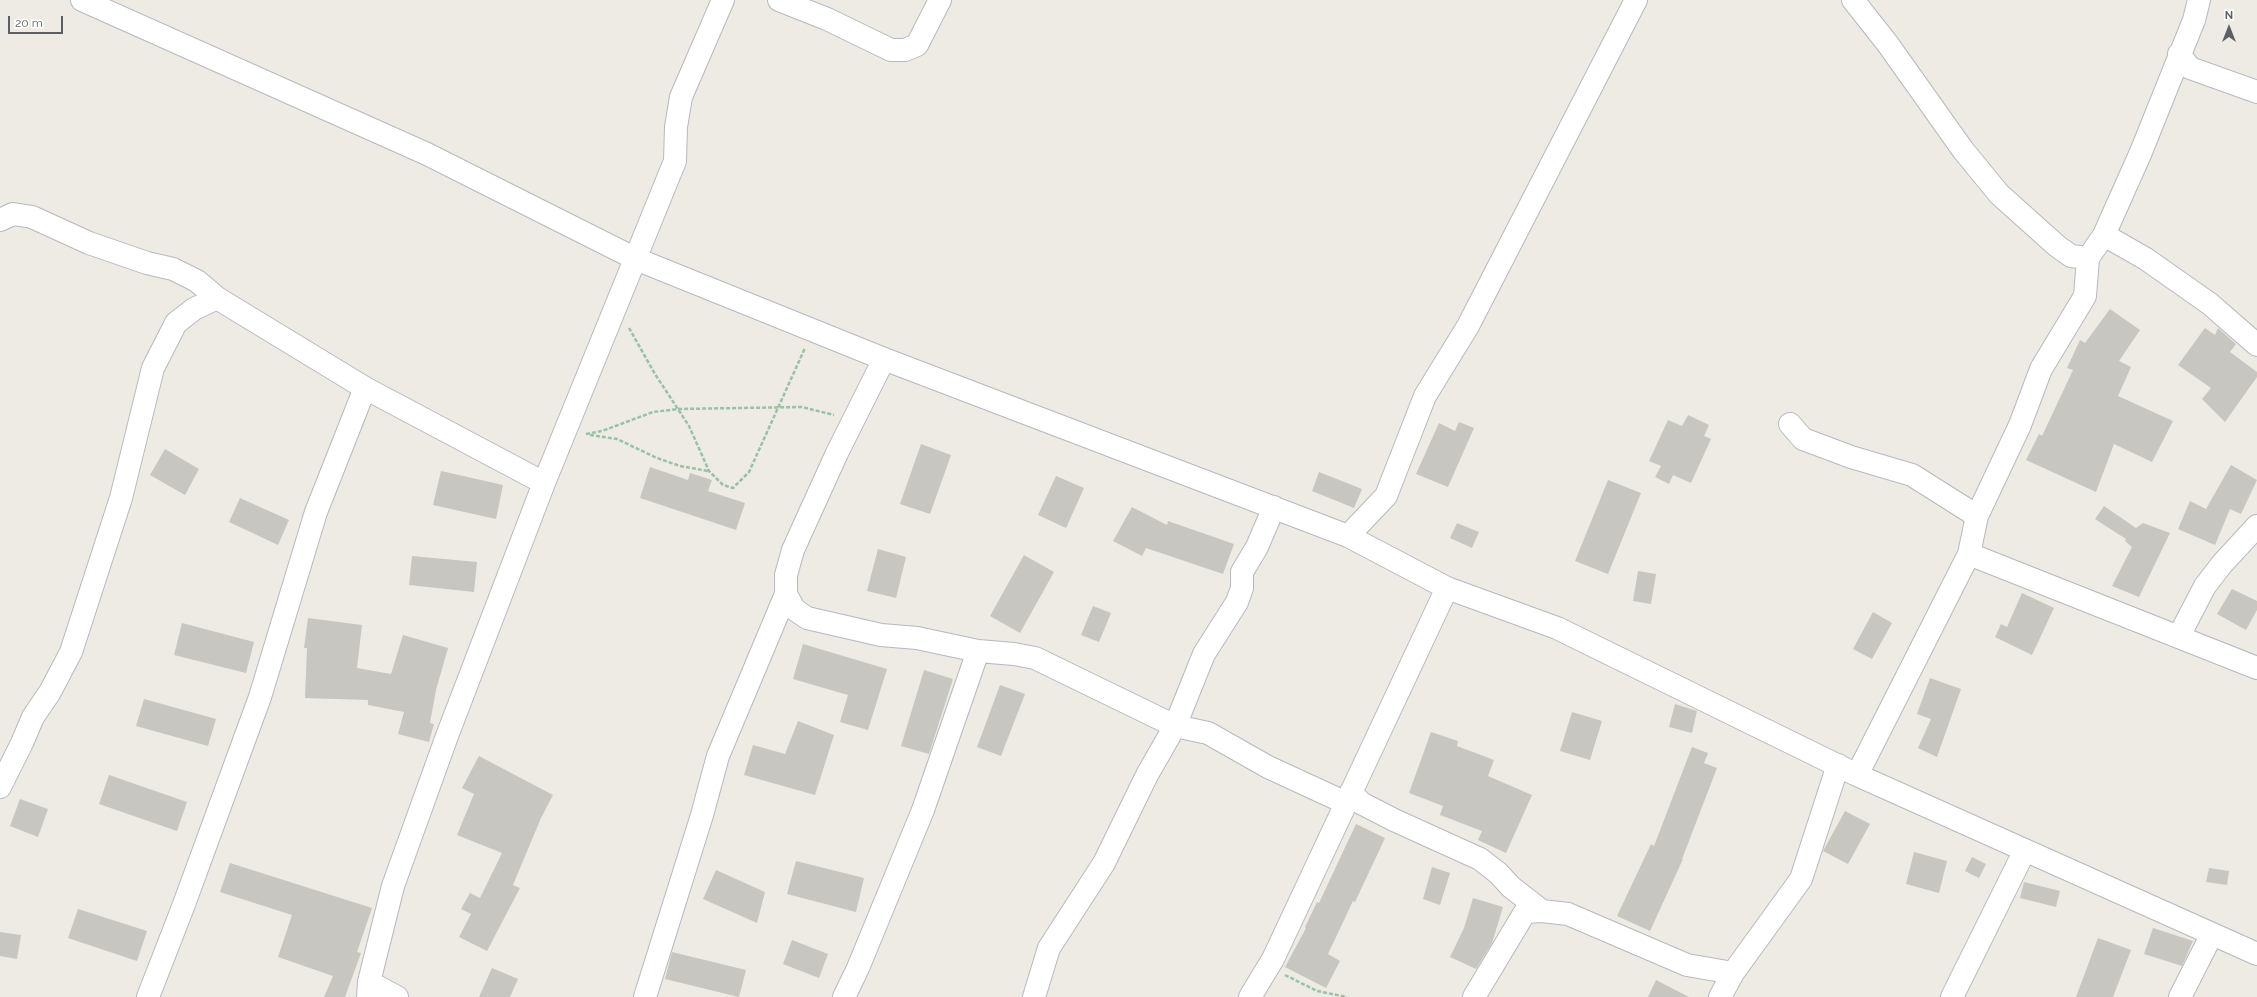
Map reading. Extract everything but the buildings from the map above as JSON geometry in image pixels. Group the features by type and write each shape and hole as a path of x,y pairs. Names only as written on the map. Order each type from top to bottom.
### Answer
{"street":[{"path":"397,997 369,990 393,886 447,736 544,483 675,161 676,127 681,97 723,0"},
{"path":"779,0 827,19 891,50 905,50 917,45 940,0"},
{"path":"1348,536 1386,496 1425,396 1468,326 1636,0"},
{"path":"1853,0 1963,150 1999,194 2057,246 2071,256 2088,258"},
{"path":"1720,997 1733,973 1801,879 1848,770 1969,554 1977,516 2020,424 2041,369 2085,296 2088,258 2104,235 2141,152 2179,54 2194,20 2199,0"},
{"path":"90,2 427,154 636,260 884,359 1348,536 1447,588 1558,628 1848,770 2257,954"},
{"path":"2179,54 2190,68 2257,92"},
{"path":"0,220 13,214 32,217 89,243 146,263 173,269 197,282 217,298 365,388 544,483"},
{"path":"2104,235 2146,260 2210,304 2257,344"},
{"path":"0,787 22,744 33,717 50,692 71,652 121,498 153,368 176,323 194,309 217,298"},
{"path":"645,997 702,815 718,756 786,594 786,575 793,550 855,416 884,359"},
{"path":"148,997 183,907 260,697 316,512 365,388"},
{"path":"1790,424 1804,439 1851,457 1912,475 1977,516"},
{"path":"1034,997 1049,948 1104,863 1147,775 1175,726 1204,654 1238,602 1242,588 1242,572 1256,547 1274,507"},
{"path":"2179,636 2205,586 2222,564 2257,526"},
{"path":"1969,554 2257,668"},
{"path":"1250,997 1273,959 1447,588"},
{"path":"786,594 794,610 807,618 881,635 917,638 978,651 1014,654 1035,658 1175,726 1208,733 1268,767 1361,803 1422,835 1480,859 1498,873 1511,887 1542,911"},
{"path":"844,997 858,968 923,810 978,651"},
{"path":"1952,997 2025,850"},
{"path":"1474,997 1525,912 1542,911 1568,914 1687,965 1733,973"},
{"path":"2180,997 2212,934"}],"path":[{"path":"616,307 689,426 709,471 722,485 733,488 749,472 813,331"},
{"path":"587,434 617,426 653,412 678,409 779,406 802,407 839,416 855,416"},
{"path":"566,429 617,439 657,458 680,466 709,471"},
{"path":"1273,959 1282,972 1294,981 1317,991 1347,997"}]}
